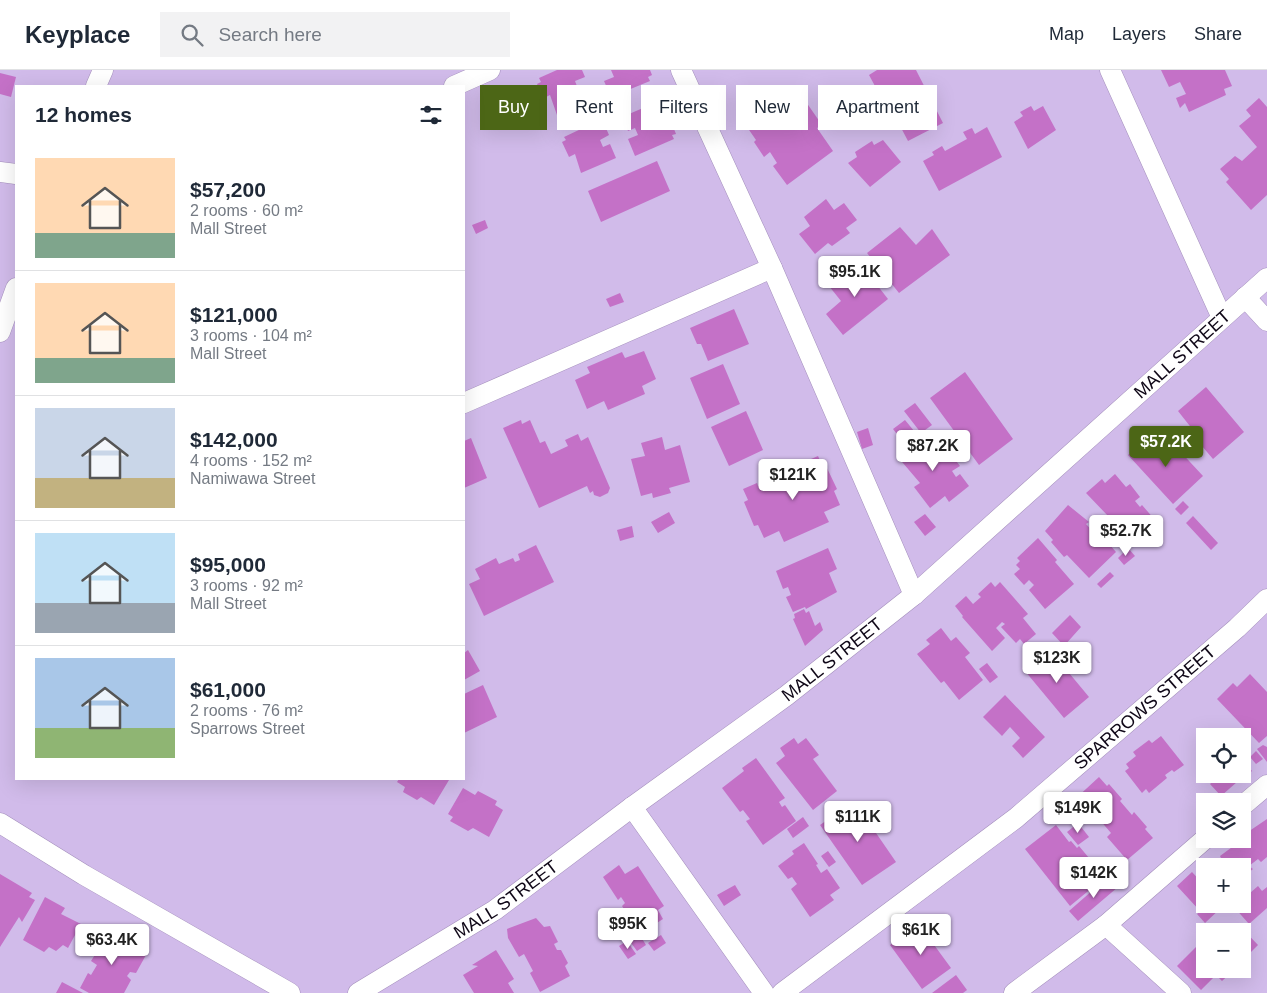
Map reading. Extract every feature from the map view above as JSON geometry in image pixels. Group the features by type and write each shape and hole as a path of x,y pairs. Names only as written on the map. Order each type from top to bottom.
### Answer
{"street":[{"path":"96,85 103,70"},
{"path":"456,85 490,70"},
{"path":"681,70 772,268 914,595"},
{"path":"1110,70 1117,90 1192,248 1222,318"},
{"path":"0,172 15,174"},
{"path":"465,403 772,268"},
{"name":"MALL STREET","path":"358,993 495,910 632,807 786,696 914,595 1267,278"},
{"path":"0,332 15,291"},
{"path":"1245,297 1267,321"},
{"name":"SPARROWS STREET","path":"782,993 1016,818 1222,641 1267,599"},
{"path":"1251,798 1267,785"},
{"path":"632,807 764,993"},
{"path":"0,823 84,876 290,993"},
{"path":"1014,993 1106,925 1196,848"},
{"path":"1106,925 1181,993"}],"building":[{"path":"557,70 582,70 585,77 575,81 576,85 557,85 557,115 550,95 547,96 547,85 537,84 541,82 539,78"},
{"path":"611,70 650,70 652,75 648,77 650,81 631,89 631,85 606,85 604,81 614,77"},
{"path":"877,70 916,70 924,85 874,85 869,75"},
{"path":"1161,70 1225,70 1232,86 1224,89 1226,95 1189,112 1185,103 1180,108 1176,98 1186,94 1180,82 1169,87"},
{"path":"0,73 16,77 11,97 0,94"},
{"path":"1259,98 1267,107 1267,195 1251,210 1226,182 1229,179 1220,169 1235,156 1242,161 1257,147 1239,126 1251,116 1246,110"},
{"path":"808,105 818,119 818,130 833,151 787,185 773,166 777,163 770,152 764,157 754,142 756,140 749,130 808,130"},
{"path":"1031,106 1034,111 1043,106 1056,130 1028,149 1014,122 1023,116 1020,112"},
{"path":"641,109 641,130 674,130 676,134 672,135 674,139 635,156 628,139 638,135 635,128 631,130 631,113"},
{"path":"937,111 943,123 937,126"},
{"path":"987,127 1002,157 939,191 923,161 934,155 932,152 942,146 945,151 967,139 963,132 972,128 975,134"},
{"path":"579,130 607,130 609,135 600,140 603,147 610,144 616,158 581,173 575,154 569,157 562,142 566,140 564,137"},
{"path":"902,130 929,130 908,141"},
{"path":"883,140 901,162 870,187 848,163 857,157 855,152 872,141 874,145"},
{"path":"657,161 670,191 601,222 588,191"},
{"path":"826,199 834,210 844,203 857,220 846,228 850,233 832,246 828,243 815,254 799,234 810,226 804,217"},
{"path":"485,220 488,228 476,234 472,225"},
{"path":"900,227 916,245 932,229 950,255 899,293 867,253"},
{"path":"859,262 888,299 843,335 826,314 841,301 829,286"},
{"path":"620,293 624,302 610,307 606,299"},
{"path":"734,309 749,344 708,361 701,344 697,344 690,328"},
{"path":"644,351 656,379 642,386 645,394 608,410 604,401 587,409 575,380 590,373 587,367 622,352 625,358"},
{"path":"723,364 740,404 707,419 690,378"},
{"path":"965,372 1013,439 979,465 930,398"},
{"path":"1206,387 1244,432 1213,459 1190,432 1193,430 1178,411"},
{"path":"915,403 932,425 921,433 904,411"},
{"path":"746,411 763,450 729,466 711,427"},
{"path":"521,420 522,424 530,420 540,443 545,441 551,454 568,446 565,440 578,434 581,441 588,437 610,488 608,493 600,497 594,495 593,491 590,493 587,486 539,508 503,428"},
{"path":"905,420 919,437 907,447 893,429"},
{"path":"868,428 873,445 862,449 857,432"},
{"path":"1164,434 1203,476 1173,504 1128,455 1143,442 1149,448"},
{"path":"924,436 939,455 943,453 946,457 950,453 960,466 952,471 956,477 960,474 969,486 949,502 945,496 930,508 914,487 920,483 897,456"},
{"path":"662,437 665,450 680,445 690,482 669,488 671,493 653,498 652,493 641,496 631,459 645,456 641,443"},
{"path":"471,438 487,478 465,488 465,441"},
{"path":"818,456 823,467 826,466 837,489 834,491 840,505 824,512 829,522 784,542 779,531 764,538 758,525 754,526 744,502 748,500 743,489 757,483 758,486 765,483 764,480 797,465 799,468 806,465 804,462"},
{"path":"1115,474 1126,487 1130,484 1140,497 1135,501 1140,507 1142,505 1155,520 1131,540 1086,493 1102,479 1105,483"},
{"path":"1183,501 1189,507 1181,515 1175,509"},
{"path":"1068,505 1089,522 1086,524 1097,536 1092,541 1095,545 1103,537 1116,552 1089,578 1067,555 1064,557 1051,542 1053,540 1045,531"},
{"path":"669,512 675,523 658,533 651,522"},
{"path":"925,514 936,527 925,536 914,522"},
{"path":"1193,516 1218,543 1211,550 1186,523"},
{"path":"632,526 634,537 620,541 617,530"},
{"path":"1038,538 1074,584 1045,609 1029,590 1034,585 1029,580 1024,585 1014,574 1020,569 1016,565 1020,561 1017,558"},
{"path":"536,545 554,582 484,616 469,584 480,579 475,569 496,558 499,564 513,558 515,562 520,560 518,554"},
{"path":"828,548 837,569 829,573 837,592 806,609 805,607 793,612 786,597 791,595 788,587 783,589 776,571"},
{"path":"1128,548 1135,556 1124,565 1118,558"},
{"path":"1110,572 1114,576 1101,588 1097,584"},
{"path":"991,582 995,587 1000,582 1028,614 1023,618 1036,634 1024,644 1020,639 1016,643 1001,627 1005,624 1002,622 996,628 1005,638 992,651 962,617 955,606 966,596 973,604 981,597 978,594"},
{"path":"804,609 806,613 809,611 815,626 820,622 823,630 805,646 793,619 795,618 794,614"},
{"path":"1070,615 1081,627 1064,646 1052,633"},
{"path":"941,628 951,641 956,637 970,653 965,657 983,680 959,700 944,681 941,683 917,654 930,644 926,640"},
{"path":"468,650 480,671 465,679 465,652"},
{"path":"1050,650 1089,697 1064,718 1025,671"},
{"path":"987,663 998,677 990,683 979,669"},
{"path":"1250,674 1267,692 1267,736 1259,743 1251,735 1251,728 1245,728 1217,699 1233,683 1237,687"},
{"path":"483,685 497,717 465,733 465,694"},
{"path":"1005,695 1045,737 1023,758 1012,746 1020,738 1010,727 1002,736 983,717"},
{"path":"1161,736 1184,765 1174,772 1172,770 1165,775 1167,778 1149,793 1146,789 1142,793 1125,771 1129,768 1126,764 1136,756 1133,752 1149,740 1152,743"},
{"path":"794,738 798,744 806,738 819,755 813,759 837,791 813,810 776,763 785,756 780,748"},
{"path":"1263,745 1267,747 1267,762 1257,749"},
{"path":"1256,751 1263,759 1256,764 1251,756"},
{"path":"756,758 785,798 779,802 782,807 785,805 796,821 763,845 746,821 750,819 743,810 740,812 722,788 744,771 742,768"},
{"path":"1099,777 1107,786 1109,784 1122,799 1120,801 1132,815 1134,812 1147,827 1145,829 1153,838 1127,860 1107,837 1111,833 1099,819 1095,823 1074,800"},
{"path":"398,780 449,780 434,805 421,797 417,800 403,792 405,787 397,782"},
{"path":"1236,783 1224,793 1218,793 1210,784"},
{"path":"463,788 475,795 478,791 497,801 495,805 503,810 489,837 473,828 468,831 450,821 453,817 448,814"},
{"path":"854,801 896,862 862,885 820,825"},
{"path":"803,817 809,826 793,838 787,829"},
{"path":"1267,819 1267,857 1261,862 1258,859 1251,864 1251,858 1221,858 1220,856 1231,848 1251,848 1251,830"},
{"path":"1078,823 1089,837 1078,845 1067,832"},
{"path":"1056,825 1069,842 1071,841 1077,848 1079,846 1089,858 1084,862 1088,867 1093,864 1104,878 1070,906 1025,849"},
{"path":"804,843 818,864 816,865 821,873 827,869 840,888 830,895 834,900 810,917 791,889 797,884 792,877 788,879 778,866 794,854 792,851"},
{"path":"828,851 836,862 829,867 821,856"},
{"path":"619,865 625,874 638,866 664,906 658,910 663,919 640,934 622,906 625,903 621,897 618,900 603,877"},
{"path":"1192,872 1196,876 1196,907 1177,886"},
{"path":"0,874 32,893 29,897 35,900 22,922 19,917 0,947"},
{"path":"1109,876 1118,887 1078,921 1069,911"},
{"path":"735,885 741,895 724,906 717,895"},
{"path":"1258,886 1262,891 1267,887 1267,908 1248,923 1239,913 1251,913 1251,892"},
{"path":"45,897 65,908 61,914 81,924 68,948 63,945 56,951 49,947 44,952 23,940"},
{"path":"1198,913 1216,913 1205,923"},
{"path":"536,918 544,927 550,926 558,942 554,944 557,950 561,950 568,963 565,966 570,976 540,992 530,973 533,971 524,954 519,957 508,938 507,929"},
{"path":"922,922 932,936 929,938 951,968 922,989 890,945"},
{"path":"636,929 646,945 637,951 626,936"},
{"path":"103,930 146,955 136,973 130,972 127,976 131,980 124,993 89,993 80,988 88,973 91,975 97,965 91,961 98,950 93,947"},
{"path":"661,935 666,943 654,951 648,943"},
{"path":"1251,938 1258,945 1251,952"},
{"path":"627,941 636,954 628,959 619,946"},
{"path":"1196,947 1196,978 1213,978 1201,990 1177,966"},
{"path":"496,950 514,979 508,983 514,993 474,993 463,975 478,966 472,965"},
{"path":"956,975 967,990 963,993 932,993"},
{"path":"62,982 83,993 56,993"}]}
